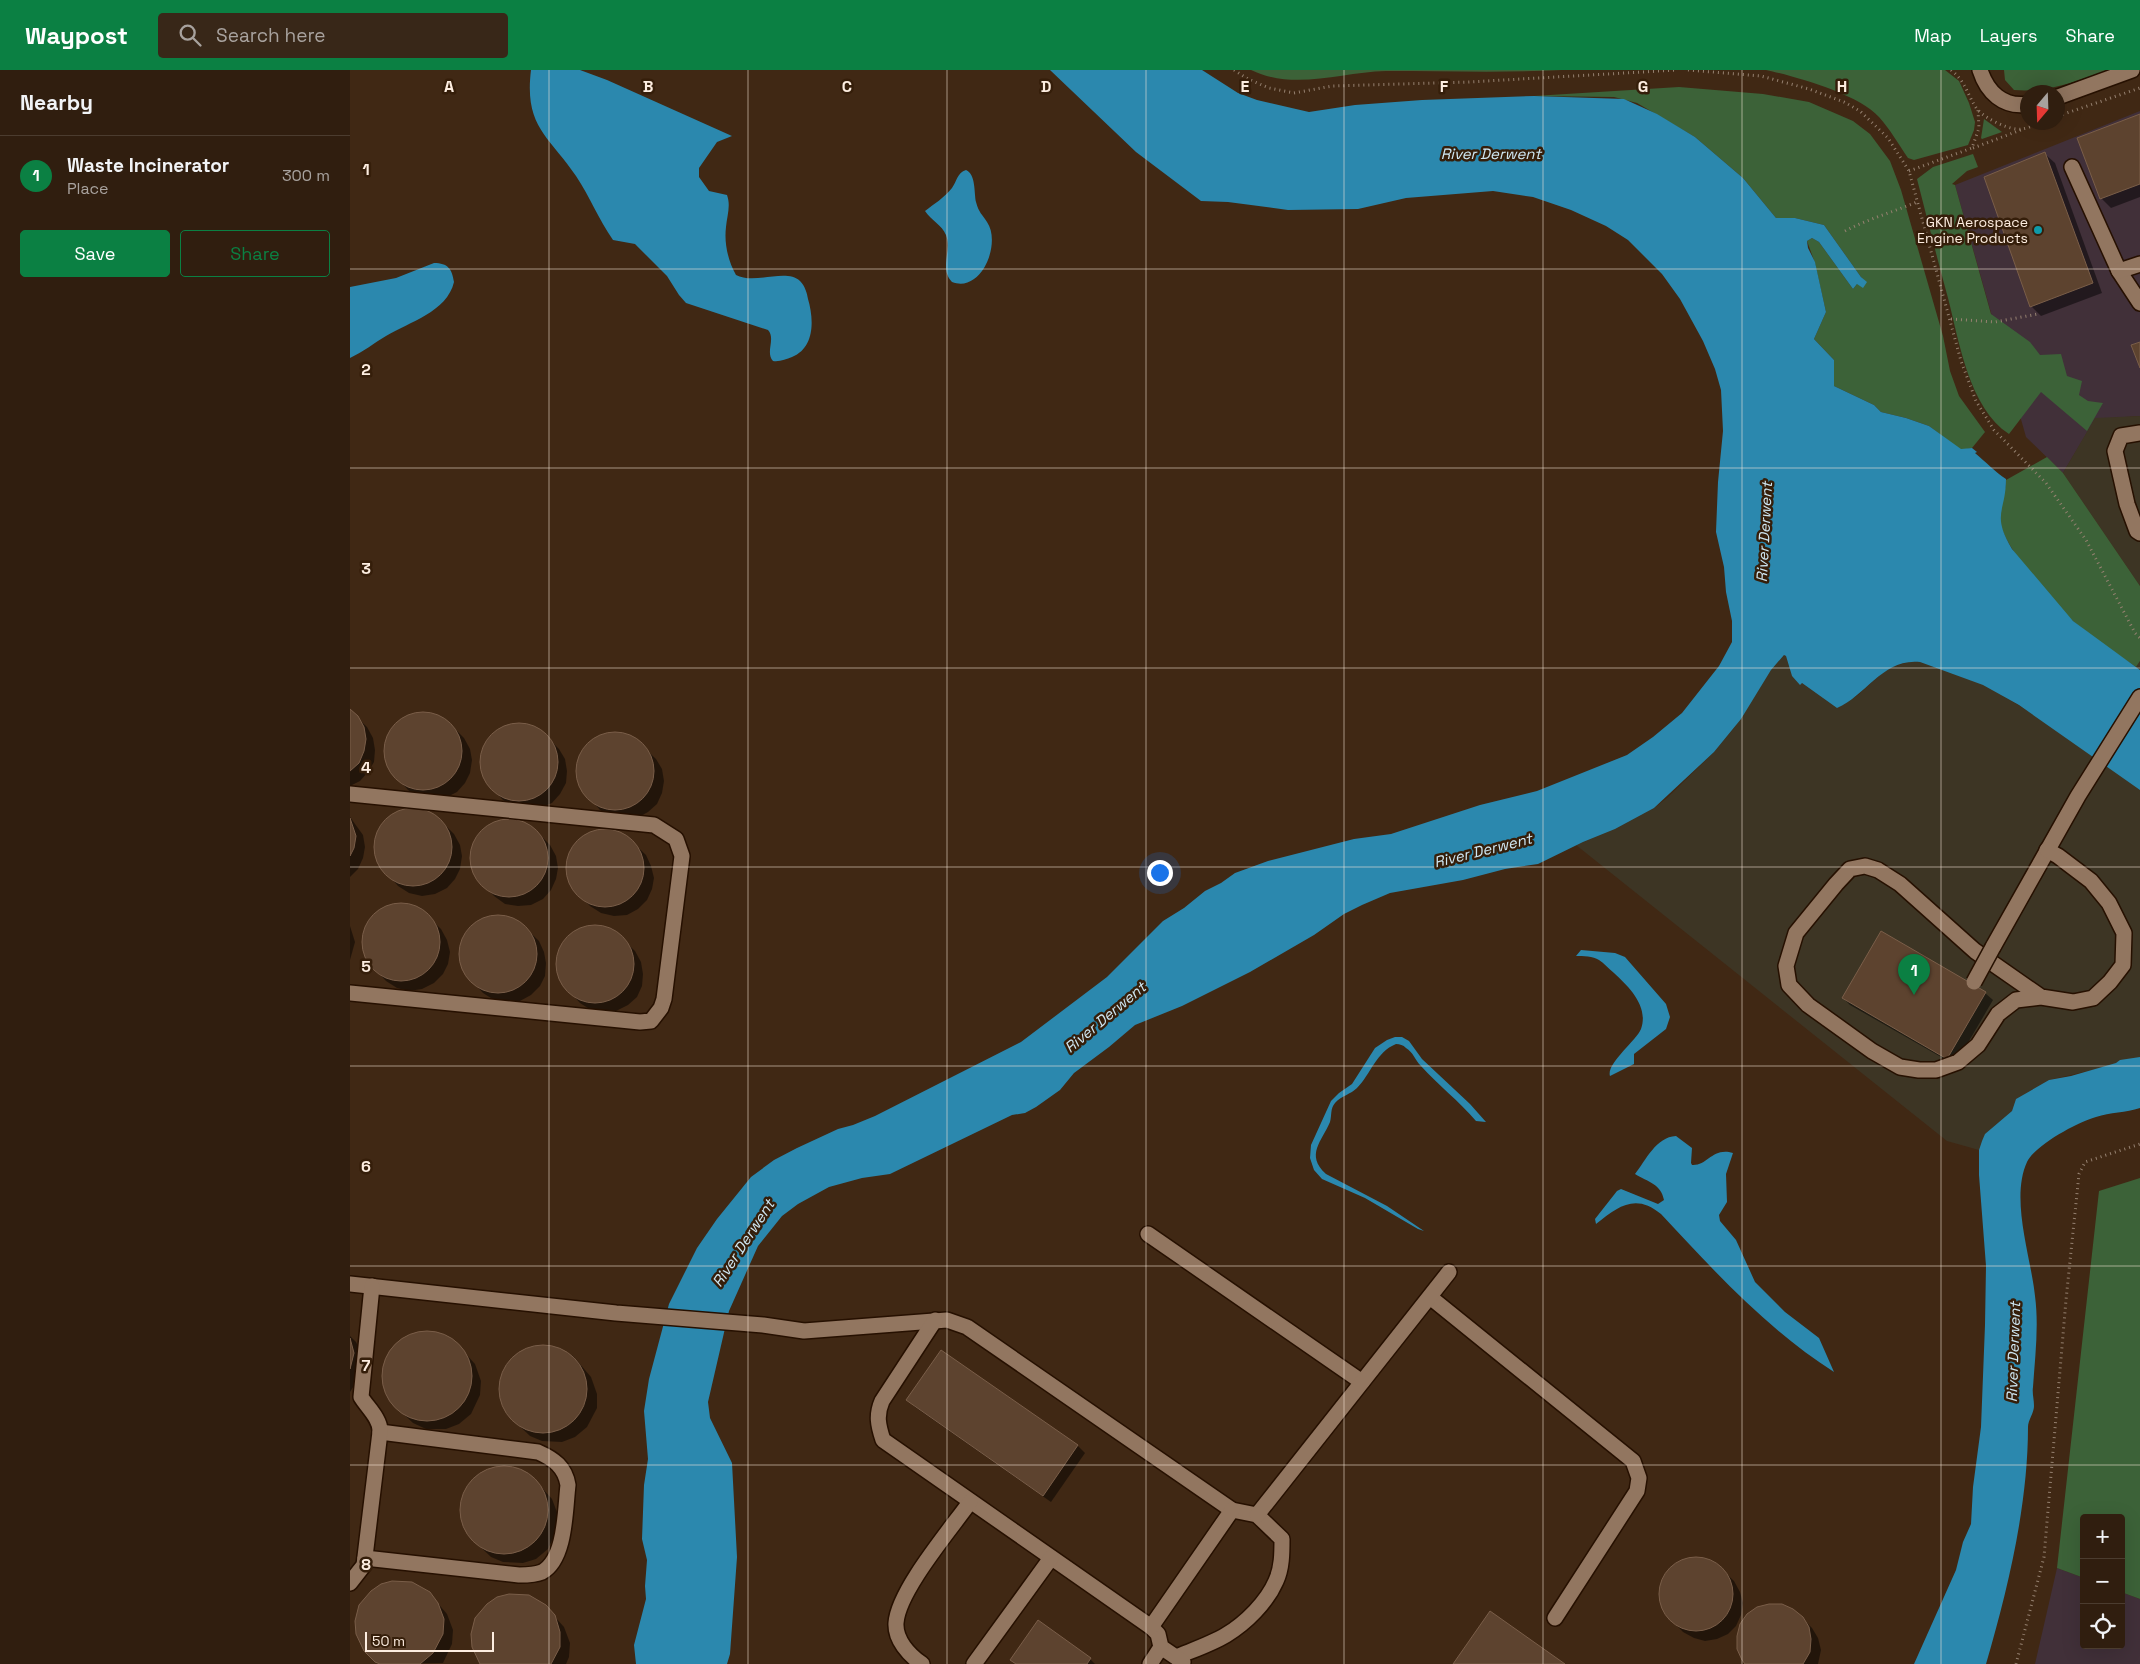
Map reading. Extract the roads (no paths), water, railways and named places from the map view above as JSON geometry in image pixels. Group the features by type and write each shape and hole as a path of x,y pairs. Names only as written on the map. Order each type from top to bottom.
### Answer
{"street":[{"path":"1980,70 1988,89 2001,101 2014,105 2020,105"},
{"path":"2065,94 2132,70"},
{"path":"2072,167 2119,271 2140,302"},
{"path":"2119,271 2140,264"},
{"path":"2140,433 2121,436 2115,451 2127,504 2137,531 2140,533"},
{"path":"1974,982 2078,796 2140,697"},
{"path":"350,794 654,825 676,839 682,856 664,999 661,1008 651,1021 640,1022 350,993"},
{"path":"2041,998 1975,951 1900,884 1878,870 1866,866 1850,869 1796,933 1786,966 1789,986 1808,1005 1872,1051 1900,1067 1936,1070 1958,1062 1978,1045 1998,1014 2016,1000 2041,998 2073,1002 2093,998 2110,982 2123,965 2124,933 2109,903 2091,881 2047,850"},
{"path":"1148,1234 1362,1382"},
{"path":"1257,1515 1449,1272"},
{"path":"350,1284 763,1325 804,1331 935,1320 947,1320 966,1327 1232,1510 1257,1515 1282,1539 1282,1560 1277,1581 1249,1618 1227,1634 1181,1661 1161,1648 1158,1634 1151,1627 882,1440 878,1425 878,1411 882,1401 935,1320"},
{"path":"350,1583 364,1565 381,1427 361,1397 372,1286"},
{"path":"1430,1297 1633,1461 1639,1478 1637,1491 1555,1618"},
{"path":"350,1406 368,1408"},
{"path":"365,1558 519,1575 532,1575 542,1572 550,1566 560,1549 568,1485 567,1475 560,1466 552,1458 538,1452 380,1432"},
{"path":"922,1664 911,1656 900,1641 896,1625 898,1612 909,1587 970,1502"},
{"path":"1151,1627 1232,1510"},
{"path":"974,1664 1051,1558"},
{"path":"1150,1664 1161,1648"}],"water":[{"path":"531,70 580,70 607,80 732,136 717,142 699,168 699,177 709,191 727,195 729,207 726,246 736,275 743,278 794,277 803,285 810,307 812,324 809,340 800,353 792,357 773,361 770,354 771,337 768,330 686,303 667,276 635,244 613,240 576,176 548,140 535,118 531,105"},
{"name":"River Derwent","path":"1050,70 1202,70 1238,93 1257,100 1309,112 1355,105 1422,100 1534,96 1624,99 1657,114 1695,137 1743,178 1776,218 1795,218 1824,225 1861,277 1867,282 1863,288 1857,284 1853,289 1819,242 1812,238 1807,241 1808,248 1815,262 1826,312 1814,339 1834,360 1834,386 1874,405 1881,412 1929,426 1961,449 1972,448 1977,452 1975,453 2006,479 2001,520 2002,528 2012,549 2073,621 2140,670 2140,790 2019,705 1983,685 1920,662 1907,662 1885,671 1848,702 1837,708 1802,683 1800,685 1792,676 1786,656 1784,655 1771,670 1741,719 1714,752 1654,808 1615,829 1538,864 1390,893 1362,905 1344,914 1314,935 1250,972 1182,1006 1135,1025 1074,1073 1060,1090 1025,1113 1012,1115 890,1174 862,1178 829,1187 798,1204 782,1216 758,1246 729,1311 708,1402 710,1418 732,1463 737,1557 730,1654 727,1664 636,1664 634,1645 646,1599 647,1560 642,1539 644,1485 648,1459 644,1411 649,1379 669,1304 697,1248 717,1219 751,1177 774,1160 797,1148 838,1129 875,1116 1021,1042 1107,977 1163,921 1184,908 1205,891 1235,873 1268,861 1354,839 1391,834 1480,805 1537,791 1627,755 1682,713 1719,666 1732,642 1732,621 1726,592 1724,567 1716,532 1723,431 1721,390 1715,369 1703,341 1680,299 1662,274 1628,240 1606,226 1571,210 1533,197 1493,191 1406,198 1358,209 1288,210 1228,202 1201,201 1136,152"},
{"path":"966,170 972,175 978,209 990,229 992,244 988,261 984,268 971,281 961,284 952,282 948,277 946,271 948,247 946,235 942,228 925,211 946,195 959,175"},
{"path":"434,263 443,264 449,268 453,277 454,282 444,301 426,315 350,358 350,287 396,278"},
{"path":"1581,950 1615,953 1625,957 1666,1004 1670,1017 1666,1029 1634,1054 1634,1064 1610,1076 1612,1065 1641,1029 1642,1013 1640,1005 1626,984 1599,960 1591,957 1576,956"},
{"path":"1395,1037 1402,1037 1409,1041 1422,1059 1470,1104 1486,1122 1476,1121 1419,1064 1403,1045 1396,1044 1383,1052 1357,1088 1333,1105 1330,1122 1317,1148 1317,1161 1326,1174 1387,1206 1424,1231 1365,1198 1322,1179 1314,1170 1310,1158 1311,1145 1331,1101 1352,1084 1375,1048"},
{"name":"River Derwent","path":"2140,1057 2140,1108 2101,1115 2079,1124 2039,1148 2027,1162 2022,1177 2021,1210 2033,1281 2037,1319 2033,1389 2034,1406 2028,1424 2025,1486 2009,1577 1986,1664 1914,1664 1956,1570 1963,1542 1971,1524 1973,1487 1981,1427 1985,1325 1986,1266 1979,1175 1979,1150 1982,1141 1985,1134 2012,1111 2016,1099 2049,1080 2071,1076 2116,1063 2120,1060"},
{"path":"1676,1136 1692,1148 1692,1165 1702,1163 1720,1152 1733,1153 1726,1174 1727,1202 1719,1215 1720,1221 1736,1240 1755,1282 1785,1312 1819,1338 1834,1372 1764,1319 1661,1214 1652,1208 1643,1204 1627,1204 1596,1224 1595,1219 1617,1191 1621,1189 1658,1204 1664,1200 1657,1187 1635,1174 1657,1145 1669,1137"}],"place":[{"name":"GKN Aerospace Engine Products","path":"2038,230"},
{"name":"Waste Incinerator","path":"1914,995"}]}
